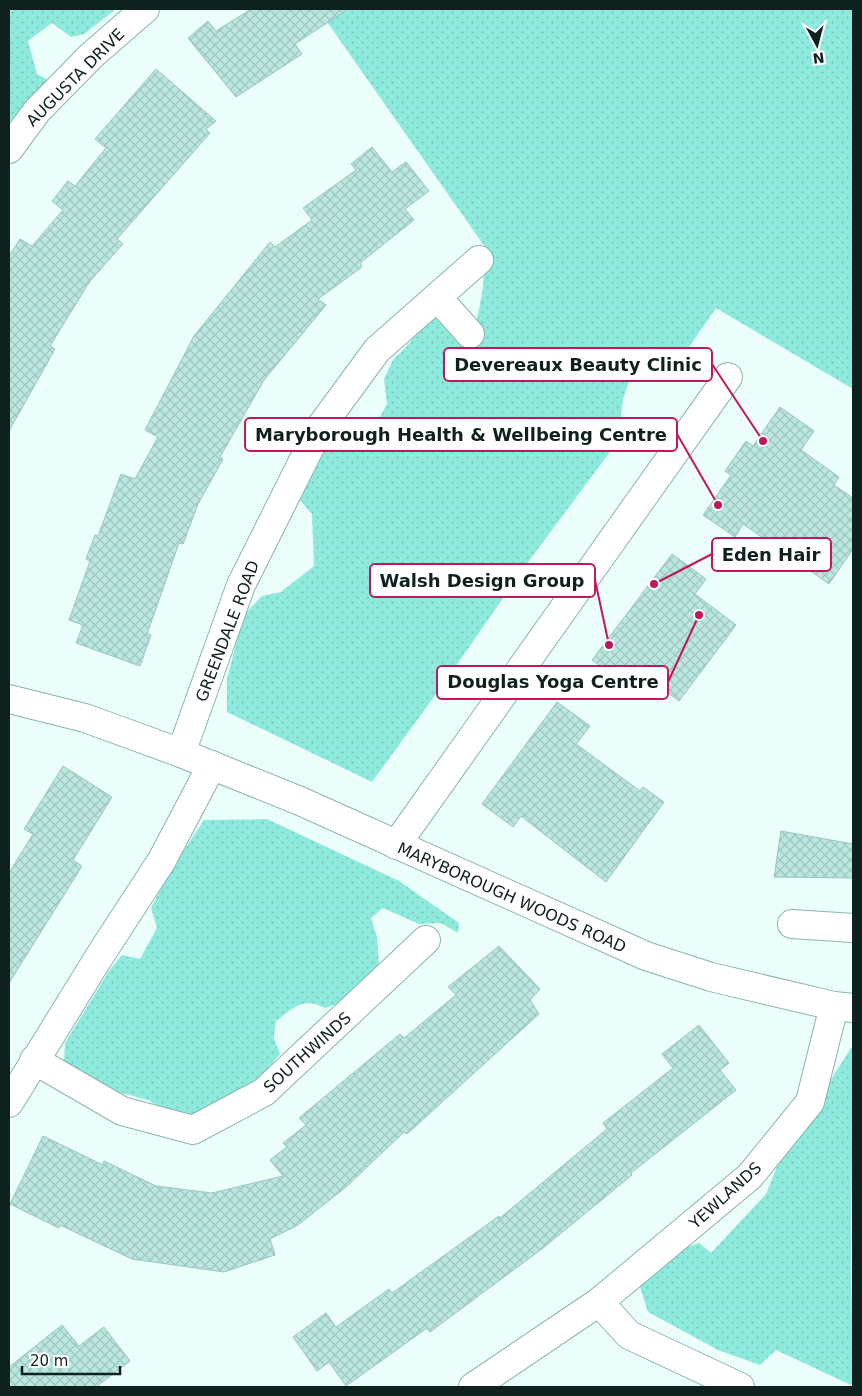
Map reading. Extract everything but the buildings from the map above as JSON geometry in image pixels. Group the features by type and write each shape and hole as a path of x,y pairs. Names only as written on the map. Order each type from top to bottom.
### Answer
{"street":[{"name":"AUGUSTA DRIVE","path":"9,149 37,111 92,55 145,9"},
{"name":"GREENDALE ROAD","path":"181,753 241,585 319,429 377,350 479,260"},
{"path":"437,297 470,334"},
{"path":"396,845 728,377"},
{"path":"9,699 85,718 181,753"},
{"name":"MARYBOROUGH WOODS ROAD","path":"181,753 300,801 646,956 711,977 843,1007"},
{"path":"9,1102 162,860 212,765"},
{"path":"792,924 853,928"},
{"name":"SOUTHWINDS","path":"34,1060 122,1111 192,1130 264,1092 426,940"},
{"name":"YEWLANDS","path":"473,1387 599,1302 750,1176 810,1102 843,1007"},
{"path":"599,1302 629,1335 740,1387"}],"shaded area":[{"path":"13,9 116,9 84,34 71,37 52,23 28,41 37,74 52,82 9,122 9,13"},
{"path":"318,9 853,9 853,389 716,308 681,359 632,373 623,399 618,441 526,565 447,679 372,782 227,712 227,679 243,616 262,596 281,592 314,566 312,514 300,500 329,437 353,445 367,440 387,404 384,379 393,360 409,344 419,327 438,317 476,325 483,288 485,247"},
{"path":"267,819 399,881 459,923 458,933 441,923 419,924 383,908 371,918 377,937 379,964 346,1001 325,1008 310,1003 299,1005 276,1021 274,1038 280,1054 258,1079 216,1105 187,1116 172,1114 148,1100 96,1086 64,1061 65,1043 109,971 122,955 140,959 157,928 151,908 169,873 204,820"},
{"path":"851,1048 853,1048 851,1256 853,1386 776,1350 760,1365 718,1350 648,1312 640,1287 671,1252 699,1243 711,1253 766,1194 780,1159"}],"place":[{"name":"Devereaux Beauty Clinic","path":"763,441"},
{"name":"Maryborough Health & Wellbeing Centre","path":"718,505"},
{"name":"Eden Hair","path":"654,584"},
{"name":"Douglas Yoga Centre","path":"699,615"},
{"name":"Walsh Design Group","path":"609,645"}]}
